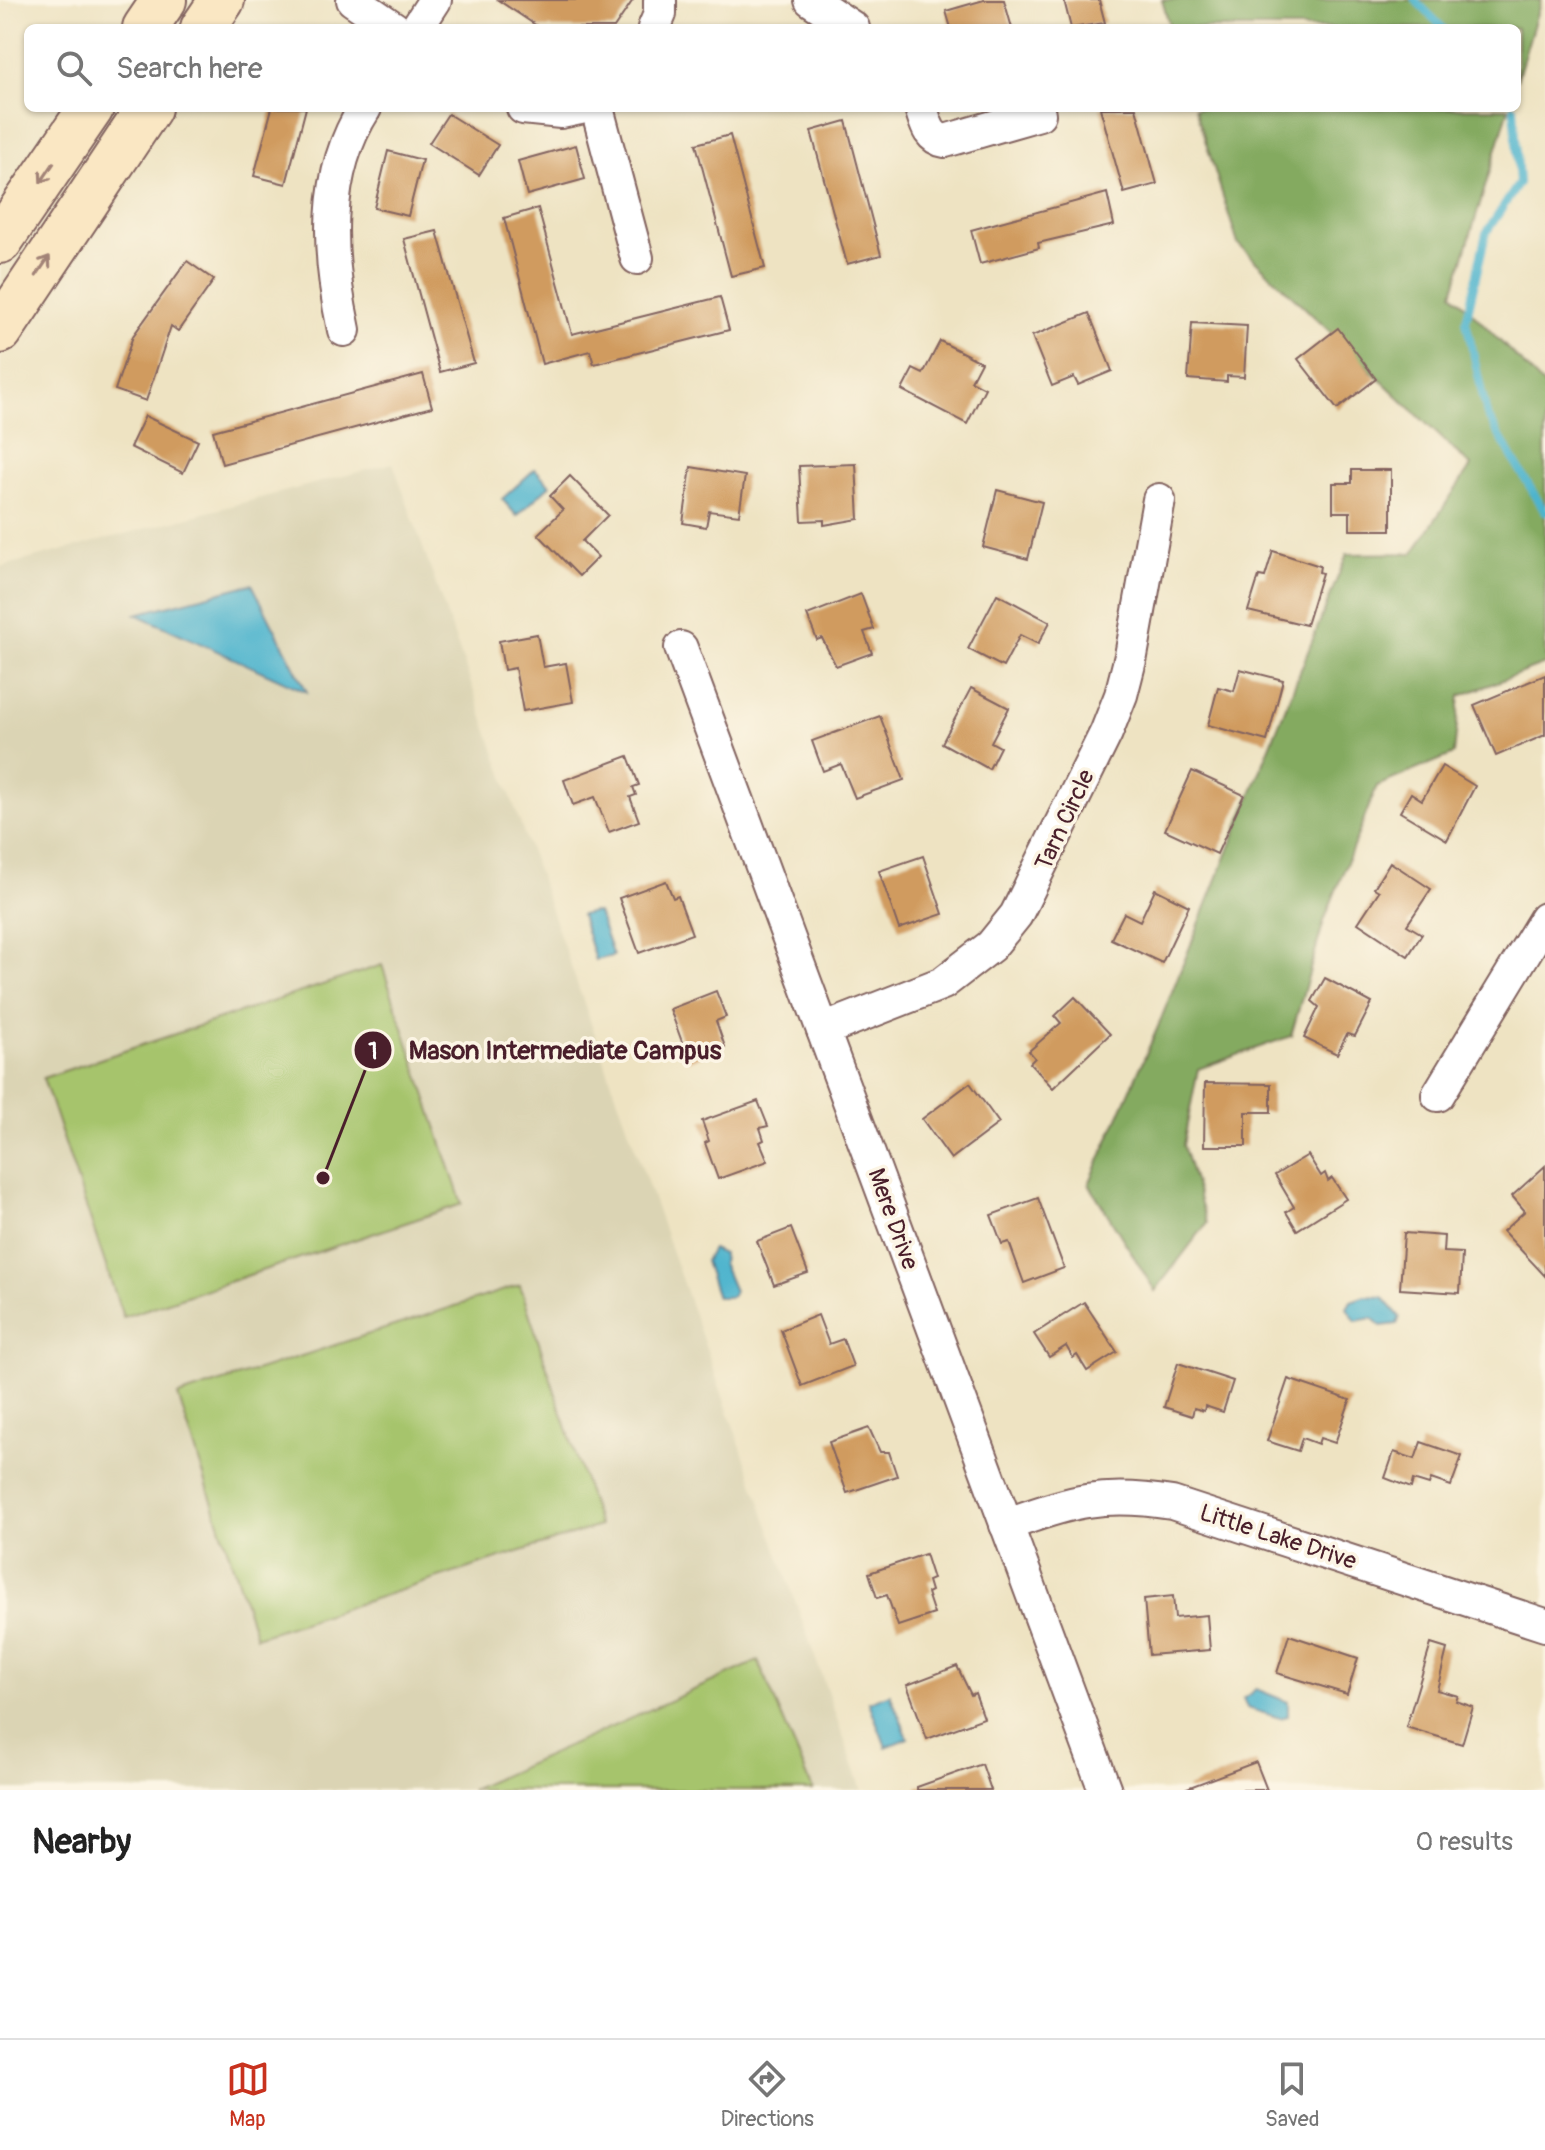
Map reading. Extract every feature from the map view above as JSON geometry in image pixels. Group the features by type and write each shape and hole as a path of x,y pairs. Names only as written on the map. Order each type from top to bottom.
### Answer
{"main road":[{"path":"148,24 164,0"},
{"path":"206,24 222,0"},
{"path":"0,241 88,112"},
{"path":"0,331 146,112"}],"street":[{"path":"353,0 388,24"},
{"path":"420,24 435,0"},
{"path":"656,24 660,14 660,0"},
{"path":"811,0 847,24"},
{"path":"344,330 331,251 332,211 344,151 363,112"},
{"path":"598,112 637,258"},
{"path":"922,112 929,132 945,141 1039,114"},
{"name":"Tarn Circle","path":"823,1030 943,983 991,946 1016,915 1106,733 1121,695 1159,500"},
{"name":"Mere Drive","path":"681,648 1105,1790"},
{"path":"1438,1095 1545,919"},
{"name":"Little Lake Drive","path":"1006,1525 1094,1498 1133,1496 1172,1503 1545,1625"}],"shaded area":[{"path":"393,463 862,1790 0,1790 0,567"}],"green space":[{"path":"1162,0 1541,0 1521,67 1521,24 1169,24"},
{"path":"1196,112 1508,112 1453,293 1545,387 1545,664 1460,696 1454,754 1377,786 1324,921 1291,1036 1198,1069 1183,1145 1207,1223 1155,1291 1089,1184 1157,1029 1347,554 1413,553 1471,466 1238,244"},
{"path":"382,965 462,1204 123,1317 43,1078"},
{"path":"520,1285 599,1526 256,1637 178,1396"},
{"path":"758,1661 813,1790 471,1790"}],"water":[{"path":"535,469 550,485 517,516 502,499"},
{"path":"252,584 307,692 136,614"},
{"path":"598,913 613,956 595,960 581,915"},
{"path":"712,1249 723,1254 722,1263 734,1291 731,1297 717,1297 705,1261"},
{"path":"1365,1296 1383,1297 1400,1317 1397,1324 1381,1326 1372,1318 1356,1321 1347,1308 1351,1301"},
{"path":"1256,1689 1288,1702 1288,1716 1280,1718 1247,1708 1243,1699"},
{"path":"890,1694 908,1738 886,1747 869,1702"}],"building":[{"path":"498,0 633,0 617,24 534,24"},
{"path":"984,0 1004,0 1011,24 950,24 946,11"},
{"path":"1064,0 1099,0 1105,23 1070,24"},
{"path":"271,112 305,112 286,184 254,176"},
{"path":"1101,112 1137,112 1157,184 1124,193"},
{"path":"448,114 498,145 479,175 429,143"},
{"path":"846,121 881,255 847,264 811,131"},
{"path":"730,135 765,268 731,276 696,144"},
{"path":"576,145 585,179 527,195 518,161"},
{"path":"388,151 422,160 408,216 374,208"},
{"path":"1107,193 1114,225 1038,243 1039,248 980,264 971,230"},
{"path":"538,208 572,334 720,297 729,330 594,364 590,351 542,364 504,218"},
{"path":"437,231 474,363 440,372 404,239"},
{"path":"187,261 214,280 178,331 171,326 146,401 115,390 133,336"},
{"path":"1089,313 1112,371 1078,385 1074,377 1052,386 1032,336"},
{"path":"1192,323 1247,326 1244,377 1227,376 1227,382 1188,379"},
{"path":"1338,328 1376,379 1337,409 1298,359"},
{"path":"940,341 981,362 971,381 985,388 967,424 902,390 913,369 923,374"},
{"path":"423,374 432,407 222,464 213,431"},
{"path":"145,416 198,441 183,473 130,447"},
{"path":"856,464 859,519 824,525 824,520 802,521 799,466"},
{"path":"691,467 745,476 739,515 709,511 706,527 683,523"},
{"path":"1352,470 1391,470 1391,530 1350,530 1350,512 1333,512 1333,483 1352,483"},
{"path":"570,476 608,515 582,541 598,557 579,576 538,534 563,510 550,496"},
{"path":"997,490 1042,502 1028,559 983,547"},
{"path":"1273,551 1320,566 1319,572 1322,573 1306,625 1248,611 1259,576 1265,577"},
{"path":"861,594 874,629 864,632 872,653 836,666 822,638 817,640 807,615"},
{"path":"997,594 1050,622 1038,644 1020,635 1003,667 968,649"},
{"path":"537,634 543,667 566,663 573,702 523,711 515,668 504,670 499,641"},
{"path":"1240,669 1283,680 1267,741 1208,725 1218,687 1234,691"},
{"path":"1545,675 1545,735 1496,756 1474,705"},
{"path":"971,688 1009,708 991,742 1000,747 989,769 942,743"},
{"path":"880,716 904,780 855,798 841,764 823,771 812,741"},
{"path":"628,756 639,785 633,787 636,795 630,797 639,821 609,832 595,797 573,805 564,780"},
{"path":"1442,766 1475,786 1447,840 1400,812 1411,793 1422,800"},
{"path":"1192,771 1244,795 1217,854 1165,830"},
{"path":"923,856 943,914 899,929 879,871"},
{"path":"1390,862 1431,889 1407,925 1422,934 1408,956 1358,923 1379,891 1374,888"},
{"path":"666,881 673,898 678,896 692,934 639,953 619,898"},
{"path":"1155,889 1189,906 1162,963 1111,939 1124,913 1140,921"},
{"path":"1325,978 1372,1003 1355,1036 1347,1034 1337,1054 1304,1038 1319,1007 1312,1001"},
{"path":"716,991 726,1017 716,1021 725,1047 689,1061 670,1009"},
{"path":"1075,997 1110,1034 1053,1088 1030,1063 1035,1058 1029,1051 1061,1023 1055,1016"},
{"path":"970,1083 999,1123 951,1159 922,1119"},
{"path":"1205,1083 1271,1084 1271,1112 1246,1112 1246,1146 1204,1146"},
{"path":"758,1101 768,1126 760,1128 764,1140 760,1142 768,1161 718,1179 705,1143 709,1141 702,1121"},
{"path":"1308,1155 1321,1176 1325,1173 1328,1181 1332,1178 1346,1199 1297,1230 1286,1212 1294,1207 1275,1175"},
{"path":"1545,1166 1545,1276 1503,1231 1525,1211 1512,1196"},
{"path":"1038,1198 1064,1268 1024,1283 1009,1242 1002,1244 991,1215"},
{"path":"791,1228 808,1273 774,1285 757,1241"},
{"path":"1404,1233 1444,1236 1443,1252 1462,1253 1460,1293 1400,1289"},
{"path":"1084,1302 1117,1352 1087,1371 1077,1355 1073,1358 1066,1346 1049,1357 1034,1334"},
{"path":"818,1315 829,1344 843,1339 853,1366 802,1386 781,1330"},
{"path":"1178,1363 1233,1381 1223,1412 1205,1406 1204,1411 1194,1408 1192,1416 1164,1407"},
{"path":"1288,1379 1350,1400 1335,1443 1320,1438 1318,1444 1302,1438 1298,1451 1267,1441"},
{"path":"869,1428 880,1452 889,1452 897,1476 847,1493 829,1442"},
{"path":"1421,1442 1462,1456 1451,1486 1431,1479 1429,1485 1413,1480 1411,1488 1385,1478 1394,1452 1415,1459"},
{"path":"925,1554 933,1579 928,1581 931,1591 927,1593 934,1614 898,1626 887,1595 877,1598 869,1573"},
{"path":"1173,1596 1175,1618 1207,1615 1210,1650 1149,1655 1144,1599"},
{"path":"1289,1635 1358,1658 1347,1694 1277,1673"},
{"path":"1431,1644 1447,1649 1437,1690 1458,1696 1456,1701 1473,1707 1462,1744 1406,1727"},
{"path":"957,1666 971,1695 975,1693 984,1718 927,1739 907,1685"},
{"path":"1256,1762 1267,1790 1187,1788"},
{"path":"982,1764 991,1790 917,1790 917,1787"}],"waterway":[{"path":"1415,0 1439,24"},
{"path":"1514,112 1519,183 1486,233 1466,321 1487,415 1545,512"}],"place":[{"name":"Mason Intermediate Campus","path":"323,1178"}]}
